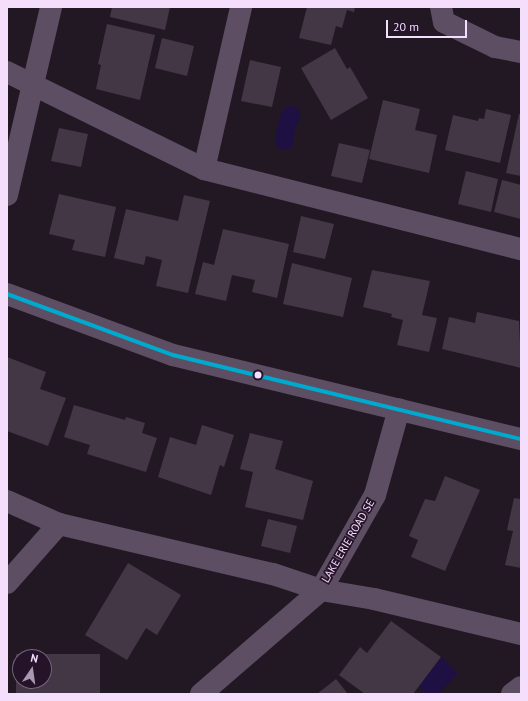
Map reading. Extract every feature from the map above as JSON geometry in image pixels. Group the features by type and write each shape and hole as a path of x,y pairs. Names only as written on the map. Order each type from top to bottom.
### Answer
{"street":[{"path":"7,195 51,7"},
{"path":"204,169 241,7"},
{"path":"441,7 444,22 495,46 521,52"},
{"path":"7,72 204,169 521,249"},
{"path":"7,294 173,355 521,439"},
{"name":"LAKE ERIE ROAD SE","path":"201,694 321,590 375,495 399,409"},
{"path":"7,501 59,524 273,574 321,590 374,598 521,634"},
{"path":"7,583 59,524"},
{"path":"512,694 521,687"}],"shaded area":[{"path":"291,105 299,110 301,116 295,128 292,149 282,149 276,146 276,134 282,110"},
{"path":"442,657 458,673 438,694 426,694 416,684"}],"building":[{"path":"112,7 170,7 165,30 110,17"},
{"path":"307,7 355,7 354,12 347,10 342,28 336,26 331,45 299,38"},
{"path":"107,24 155,35 140,100 96,89 101,65 98,64"},
{"path":"162,38 194,46 187,76 155,68"},
{"path":"335,48 347,69 350,67 368,98 331,120 301,68"},
{"path":"250,60 281,67 272,107 241,101"},
{"path":"383,100 420,109 415,130 437,135 429,173 369,159"},
{"path":"486,109 511,115 500,163 445,150 453,115 478,121 479,118 484,119"},
{"path":"519,114 521,114 521,176 506,173"},
{"path":"59,128 88,134 81,167 51,161"},
{"path":"339,143 370,150 362,183 331,176"},
{"path":"466,171 498,179 491,212 458,204"},
{"path":"502,180 521,185 521,219 494,212"},
{"path":"59,194 116,207 105,257 72,250 75,240 49,234"},
{"path":"184,195 210,201 188,293 156,286 162,260 146,256 144,265 114,258 126,209 178,221"},
{"path":"301,216 334,224 325,259 293,252"},
{"path":"223,229 289,244 277,298 252,292 255,280 232,275 226,301 195,294 203,262 214,265"},
{"path":"292,263 352,278 343,317 283,304"},
{"path":"372,270 430,281 422,315 437,318 429,352 397,345 403,320 391,317 392,314 363,307"},
{"path":"477,312 519,321 521,368 442,349 449,317 475,323"},
{"path":"7,357 46,372 40,389 66,398 48,446 7,431"},
{"path":"74,405 125,420 126,417 145,423 142,433 157,438 146,472 87,454 90,445 64,437"},
{"path":"202,425 234,435 224,467 220,465 211,495 158,477 170,437 196,445"},
{"path":"250,433 283,441 275,469 313,481 303,520 245,507 253,472 240,469"},
{"path":"445,476 480,490 445,571 411,557 418,540 409,536 425,499 435,501"},
{"path":"514,498 521,499 521,568 505,565 513,531 507,530"},
{"path":"268,519 297,526 290,553 261,546"},
{"path":"128,563 181,595 157,635 146,628 127,660 85,635"},
{"path":"391,621 441,657 413,694 365,694 339,675 360,647 367,653"},
{"path":"52,654 100,654 100,694 16,694 16,689 52,689"},
{"path":"336,679 348,694 317,694"}],"transit line":[{"path":"7,294 173,355 521,439"}]}
